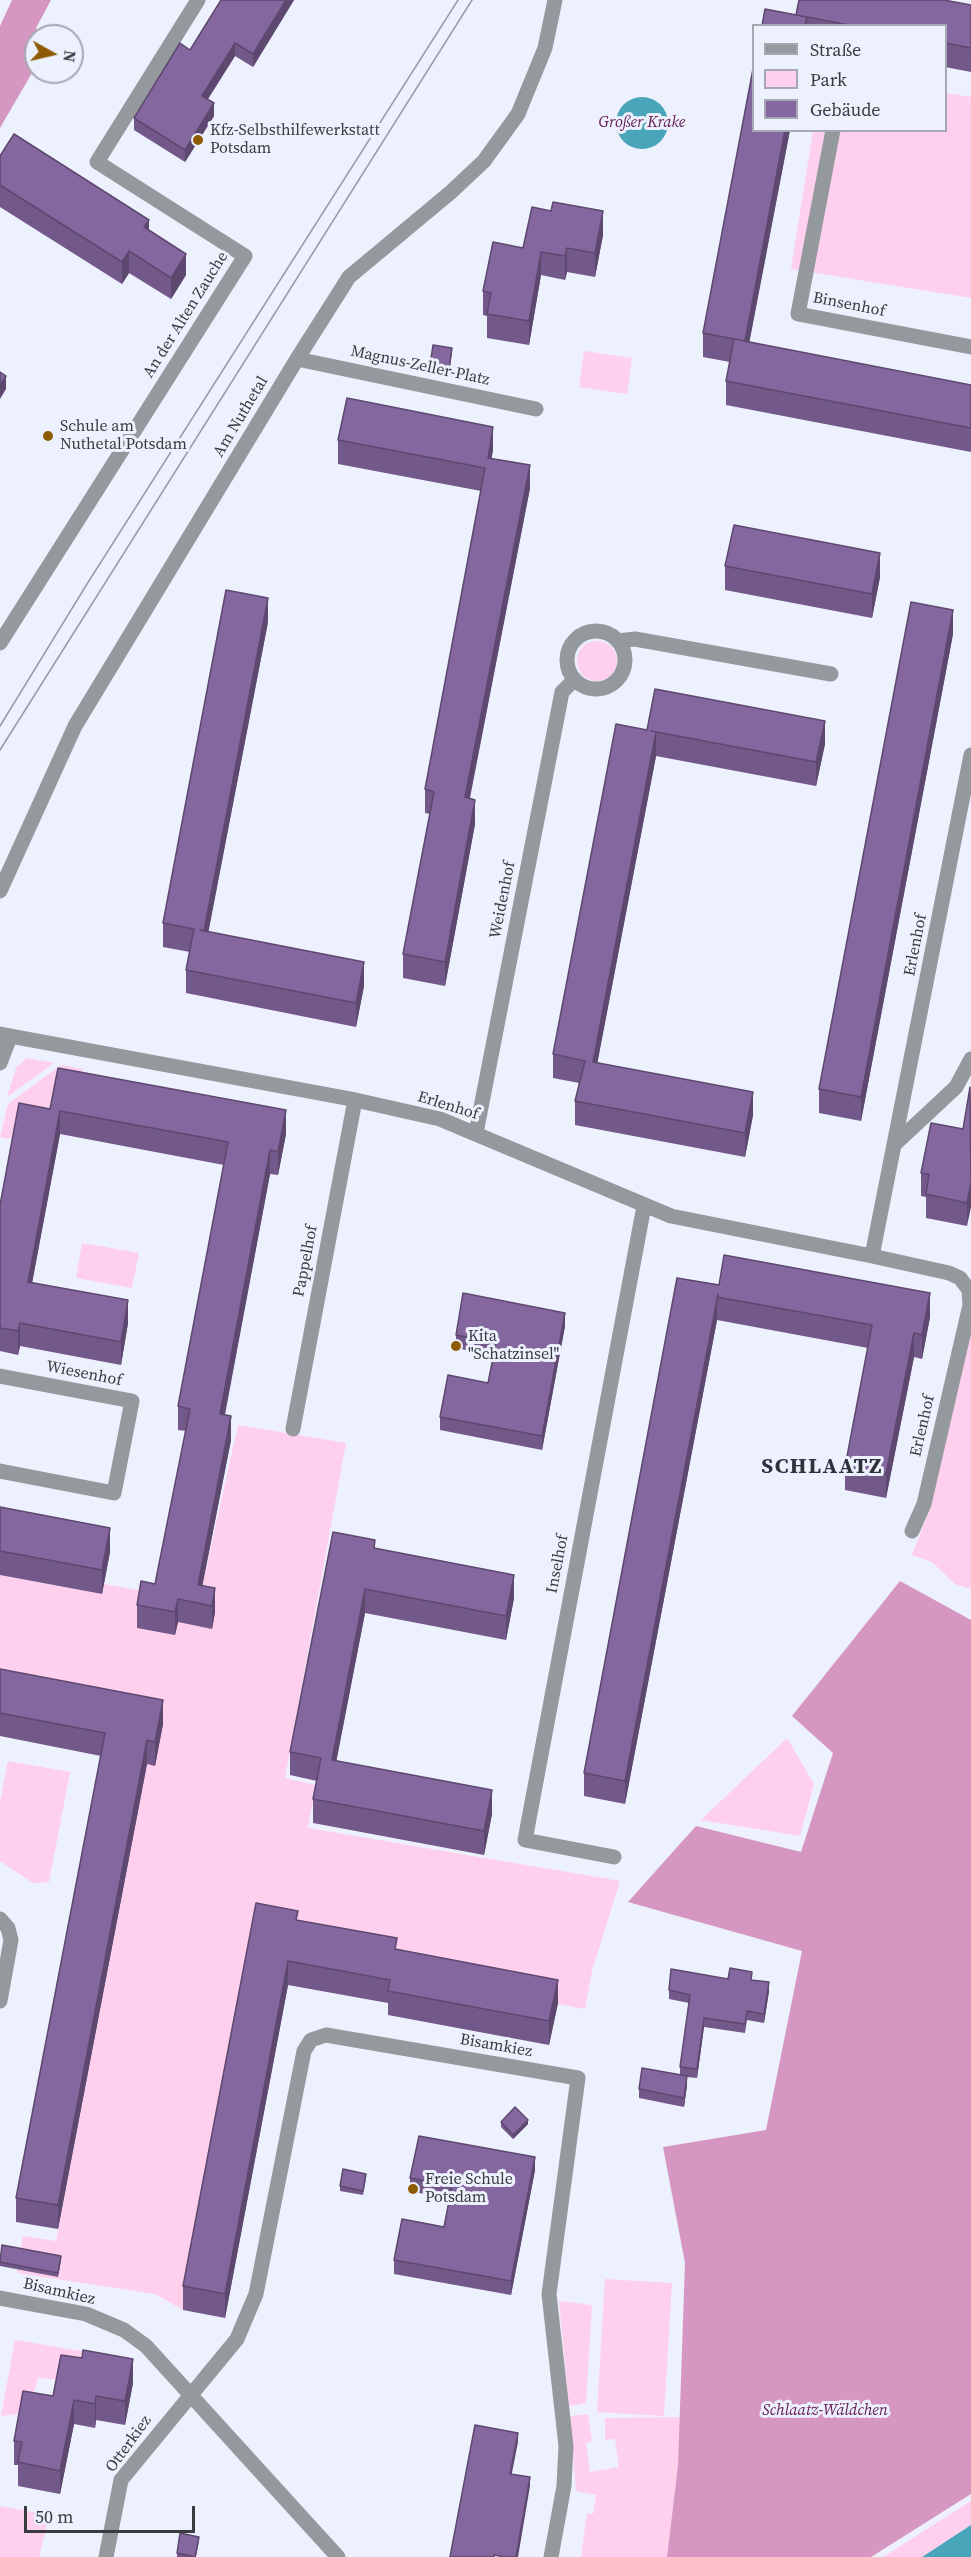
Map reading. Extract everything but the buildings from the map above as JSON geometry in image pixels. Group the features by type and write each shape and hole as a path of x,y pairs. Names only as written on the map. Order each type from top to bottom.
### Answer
{"street":[{"name":"An der Alten Zauche","path":"0,643 245,256 97,162 198,0"},
{"name":"Am Nuthetal","path":"0,891 75,726 297,358 349,277 451,192 484,161 511,124 537,72 552,21 555,0"},
{"name":"Binsenhof","path":"833,132 798,314 971,347"},
{"name":"Magnus-Zeller-Platz","path":"297,358 536,409"},
{"path":"597,631 609,634 618,641 624,651 625,662 620,676 611,686 598,689 586,688 574,680 569,670 567,656 572,644 581,636 597,631"},
{"path":"618,641 636,639 831,674"},
{"name":"Weidenhof","path":"476,1133 562,692 574,680"},
{"name":"Erlenhof","path":"872,1256 971,755"},
{"path":"0,1062 5,1036"},
{"name":"Erlenhof","path":"5,1036 355,1100 440,1119 671,1216 872,1256 949,1273 960,1278 969,1290 970,1305 924,1504 912,1531"},
{"path":"896,1143 956,1087 971,1059"},
{"name":"Pappelhof","path":"293,1429 355,1100"},
{"name":"Inselhof","path":"614,1857 525,1840 644,1206"},
{"name":"Wiesenhof","path":"0,1376 132,1401 114,1493 0,1471"},
{"path":"0,1919 8,1928 11,1940 0,2001"},
{"name":"Bisamkiez","path":"190,2394 237,2339 255,2294 303,2051 311,2040 326,2035 578,2078 549,2294 566,2446 564,2487 551,2557"},
{"name":"Bisamkiez","path":"0,2298 86,2314 124,2330 146,2346 338,2557"},
{"name":"Otterkiez","path":"106,2557 121,2480 190,2394"}],"green space":[{"path":"12,0 51,0 38,24 24,24 26,84 0,128 0,26"},
{"path":"947,93 971,97 971,298 791,269 813,132 947,132"},
{"path":"584,351 632,358 627,394 579,387"},
{"path":"597,641 605,642 611,647 616,653 616,669 611,675 605,680 597,681 589,680 583,675 578,669 577,661 578,653 583,647 589,642"},
{"path":"27,1058 54,1063 7,1097 16,1068"},
{"path":"61,1065 83,1069 80,1084 47,1128 15,1123 11,1139 0,1137 8,1104"},
{"path":"82,1243 139,1253 132,1288 76,1278"},
{"path":"971,1322 971,1589 955,1584 932,1562 912,1555 931,1506"},
{"path":"238,1425 346,1443 285,1778 316,1785 308,1828 620,1881 592,1971 585,2009 395,1973 257,1927 183,2310 155,2294 17,2273 23,2236 56,2241 147,1764 155,1765 0,1693 0,1575 102,1594 104,1584 199,1601"},
{"name":"Schlaatz-Wäldchen","path":"900,1581 971,1620 971,2494 871,2557 667,2557 678,2465 685,2263 663,2147 766,2130 802,1951 628,1902 696,1826 801,1852 833,1753 792,1716"},
{"path":"787,1738 814,1784 800,1836 701,1820"},
{"path":"8,1761 70,1772 49,1882 33,1883 0,1861 0,1801"},
{"path":"605,2279 672,2283 664,2416 597,2412"},
{"path":"559,2301 592,2305 586,2403 569,2406"},
{"path":"15,2340 86,2352 80,2381 38,2378 29,2412 1,2416"},
{"path":"588,2414 592,2441 586,2443 590,2472 619,2467 615,2439 605,2440 605,2418 680,2417 678,2465 667,2557 581,2557 587,2513 593,2514 596,2495 576,2491 570,2416"},
{"path":"971,2501 971,2525 922,2557 883,2557"},
{"path":"0,2506 49,2515 39,2557 0,2557"}],"water":[{"path":"642,97 656,101 664,109 668,123 664,137 656,145 642,149 628,145 620,137 616,123 620,109 628,101"},
{"path":"971,2525 971,2557 922,2557"}],"tram line":[{"path":"0,726 87,584 458,0"},
{"path":"0,750 472,0"}],"place":[{"name":"Kfz-Selbsthilfewerkstatt Potsdam","path":"198,140"},
{"name":"Schule am Nuthetal Potsdam","path":"48,436"},
{"name":"Kita \"Schatzinsel\"","path":"456,1346"},
{"name":"Freie Schule Potsdam","path":"413,2189"}],"district":[{"name":"SCHLAATZ","path":"822,1467"}],"park label":[{"name":"Großer Krake","path":"642,123"}]}
